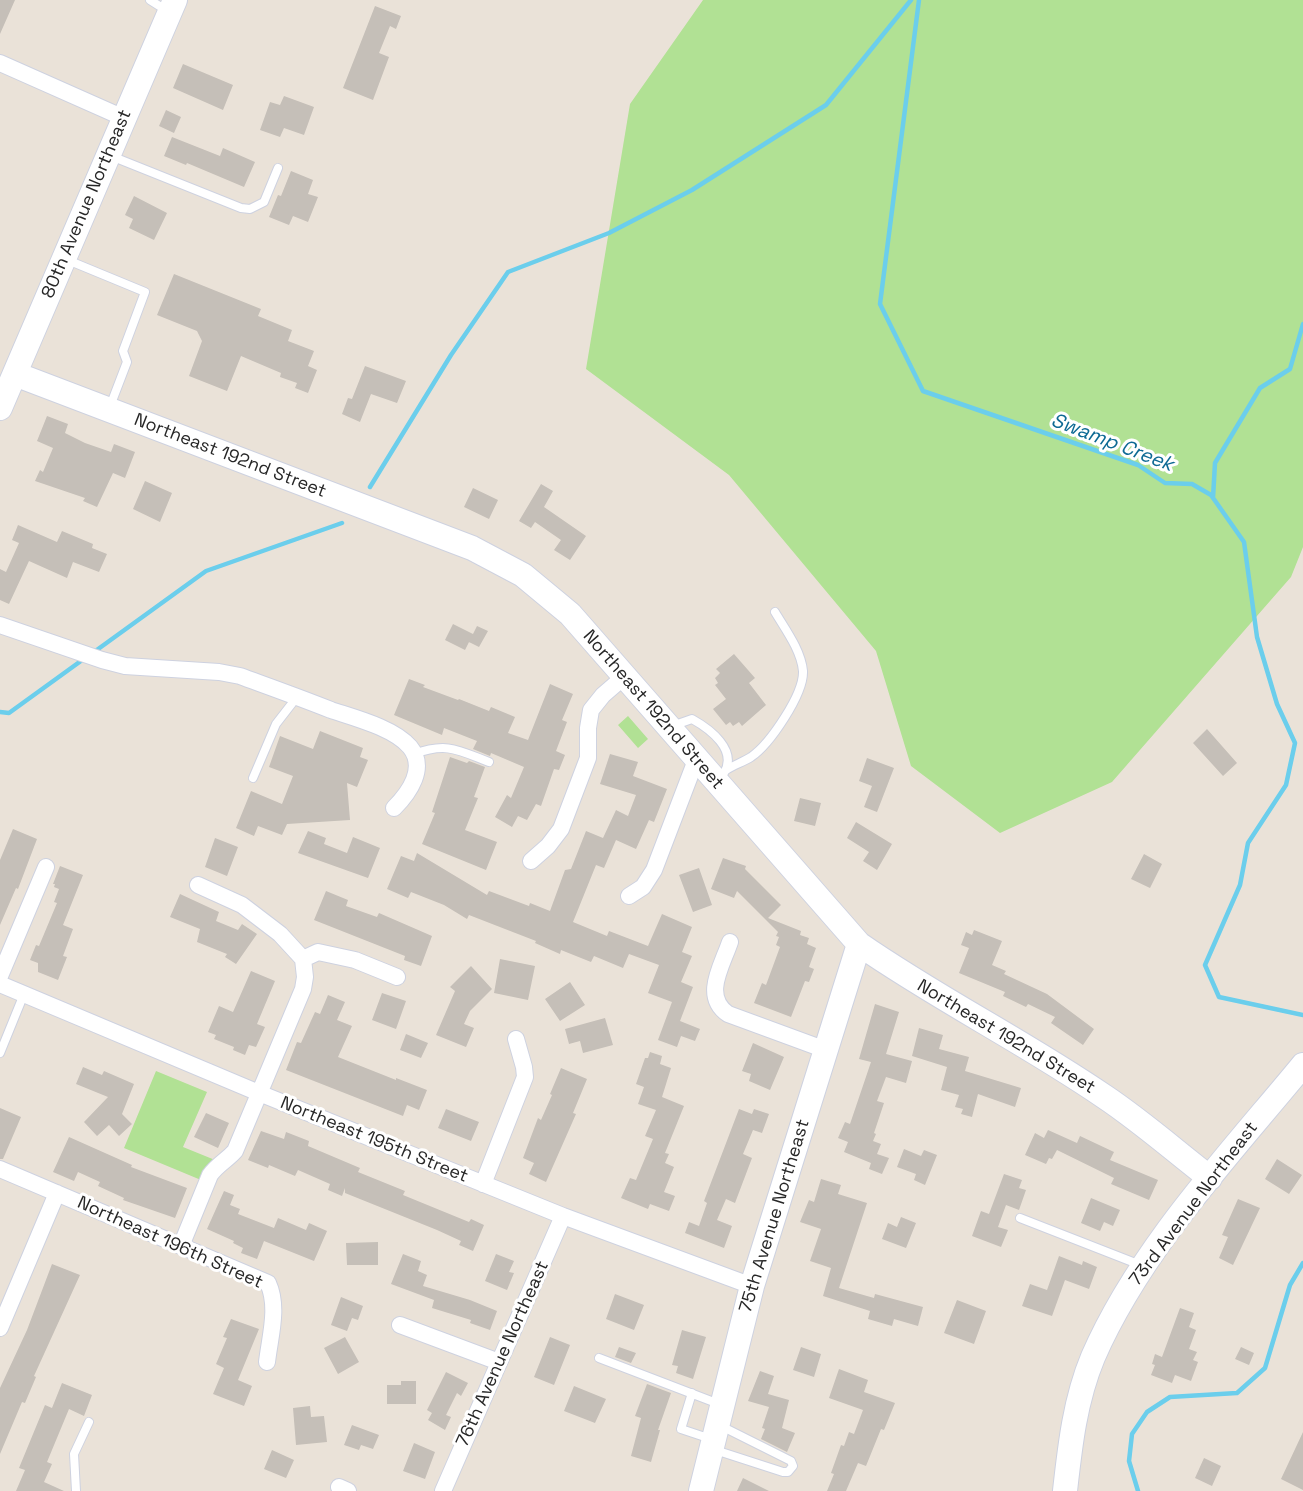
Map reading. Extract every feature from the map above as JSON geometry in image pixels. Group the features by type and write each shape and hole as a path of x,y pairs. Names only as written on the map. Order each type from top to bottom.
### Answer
{"street":[{"name":"80th Avenue Northeast","path":"0,408 124,118 165,4"},
{"path":"0,63 124,118"},
{"name":"Northeast 192nd Street","path":"15,374 472,548 523,575 562,607 696,760 721,776 859,944 899,972 1061,1068 1106,1098 1210,1178"},
{"path":"0,625 125,666 219,672 240,676 377,726 399,737 412,749 417,764 416,775 408,794 394,808"},
{"path":"531,861 548,846 561,829 588,759 588,728 591,710 603,695 624,676"},
{"path":"630,896 643,887 654,870 696,760"},
{"path":"0,976 46,867"},
{"path":"181,1246 210,1175 235,1151 303,989 305,977 303,959 280,934 242,905 198,885"},
{"path":"730,942 715,987 715,998 720,1008 728,1014 826,1050"},
{"name":"75th Avenue Northeast","path":"701,1491 753,1286 859,944"},
{"path":"303,959 318,952 355,960 397,977"},
{"name":"Northeast 195th Street","path":"0,984 483,1184 753,1286"},
{"path":"483,1184 525,1077 516,1039"},
{"name":"73rd Avenue Northeast","path":"1065,1491 1070,1444 1078,1406 1093,1358 1119,1304 1144,1266 1210,1178 1303,1065"},
{"name":"Northeast 196th Street","path":"0,1169 268,1283 274,1296 274,1304 267,1362"},
{"path":"1,1324 57,1193"},
{"name":"76th Avenue Northeast","path":"443,1491 563,1216"},
{"path":"400,1325 499,1362"}],"lane":[{"path":"108,155 242,208 250,209 264,202 278,168"},
{"path":"64,259 145,292 123,351 127,362 108,410"},
{"path":"721,776 752,756 772,734 786,715 802,678 803,669 799,655 776,612"},
{"path":"253,778 276,724 297,697"},
{"path":"668,727 692,719 708,728 724,746 727,761 721,776"},
{"path":"414,754 443,747 489,762"},
{"path":"0,1053 24,994"},
{"path":"1020,1218 1144,1266"},
{"path":"599,1358 692,1394 717,1430 783,1472 788,1472 793,1466 791,1461 717,1430 681,1429 692,1394"},
{"path":"76,1491 74,1454 89,1422"}],"green space":[{"path":"703,0 1303,0 1303,547 1291,577 1112,782 1000,833 911,766 876,651 729,475 586,369 630,104"},
{"path":"628,716 648,739 638,748 618,725"},
{"path":"156,1071 207,1092 183,1147 215,1160 201,1180 124,1148"}],"building":[{"path":"0,0 15,0 0,34"},
{"path":"375,6 401,16 396,29 390,26 379,53 389,57 373,100 343,88"},
{"path":"183,64 233,85 223,110 173,88"},
{"path":"284,96 314,107 304,135 284,128 280,137 260,130 270,102 280,105"},
{"path":"166,110 181,117 174,133 159,126"},
{"path":"172,137 220,156 223,148 255,162 244,187 164,156"},
{"path":"291,171 313,180 308,194 318,197 308,222 293,216 289,225 269,217"},
{"path":"134,196 167,213 154,240 129,228 133,219 125,215"},
{"path":"174,274 261,309 258,316 292,330 288,341 314,351 308,366 317,370 308,393 295,388 297,383 280,377 281,373 241,356 227,391 189,376 202,341 197,331 157,315"},
{"path":"365,366 406,381 397,403 371,394 360,422 342,414 348,398 352,399"},
{"path":"47,416 68,424 65,433 85,443 111,452 114,444 135,452 125,478 113,473 97,507 83,501 85,498 35,481 40,470 43,472 53,448 37,441"},
{"path":"145,481 172,493 160,522 133,509"},
{"path":"541,484 553,491 544,507 586,536 570,560 554,550 561,540 535,522 531,528 519,521"},
{"path":"473,488 498,500 489,519 464,507"},
{"path":"18,525 57,542 62,531 93,544 92,548 107,554 99,572 73,562 67,578 29,561 9,604 0,600 0,569 6,572 19,543 12,540"},
{"path":"453,624 473,634 477,626 488,631 479,647 469,642 465,650 445,640"},
{"path":"734,654 755,678 749,683 766,705 742,726 739,722 733,726 730,722 726,725 713,709 726,699 715,685 718,683 715,678 720,673 716,669"},
{"path":"409,679 425,685 423,687 458,700 489,711 491,707 515,717 508,733 528,740 550,684 573,694 562,720 567,722 556,751 565,755 559,770 554,769 541,806 536,804 527,820 518,816 512,827 495,817 507,795 511,798 524,767 491,753 490,756 473,749 477,741 444,728 442,735 394,715"},
{"path":"1207,729 1237,763 1223,776 1193,743"},
{"path":"320,731 363,748 360,757 368,760 357,787 347,783 350,820 287,824 282,835 258,826 254,836 236,828 251,791 282,804 293,776 269,767 280,736 313,749"},
{"path":"610,754 638,762 633,776 667,789 654,822 649,820 636,849 616,840 604,868 596,865 573,922 607,936 609,931 648,946 662,914 692,927 682,952 692,956 681,982 693,987 680,1021 700,1029 695,1041 681,1036 677,1047 658,1040 672,1002 648,993 659,965 629,954 623,968 594,956 591,962 561,950 560,954 535,943 536,941 469,915 467,919 444,905 411,892 408,898 387,889 401,856 414,861 417,853 487,895 489,891 550,911 565,870 571,869 586,831 603,838 616,810 628,816 636,795 600,784"},
{"path":"450,757 485,767 474,797 478,798 465,830 497,842 486,870 422,844 435,813 432,812"},
{"path":"867,758 894,768 877,812 864,807 872,786 859,781"},
{"path":"800,798 821,803 815,826 794,821"},
{"path":"856,822 892,844 877,870 863,861 869,852 847,838"},
{"path":"13,829 37,839 18,889 16,888 0,925 0,860"},
{"path":"308,831 326,838 324,844 347,853 353,837 380,848 368,878 298,853"},
{"path":"215,838 238,847 227,876 205,867"},
{"path":"1144,854 1162,864 1150,888 1131,879"},
{"path":"723,858 746,866 745,869 781,905 768,918 801,931 800,935 809,938 807,944 816,948 809,967 814,969 809,982 805,981 791,1017 754,1003 762,983 766,985 780,947 776,945 778,932 737,891 734,898 711,889"},
{"path":"60,866 83,875 63,925 73,929 63,956 67,957 58,980 38,972 38,963 30,960 36,945 39,946 57,903 54,902 59,889 53,884"},
{"path":"699,868 712,905 693,912 679,875"},
{"path":"326,891 348,900 346,906 377,917 379,913 432,936 421,966 404,960 405,956 314,920"},
{"path":"180,894 219,912 216,921 238,930 242,924 257,934 236,964 225,957 227,954 197,942 200,929 170,917"},
{"path":"974,930 1002,941 992,965 1006,971 1004,974 1047,994 1094,1029 1083,1045 1051,1023 1055,1017 1028,1004 1026,1007 1003,996 1005,992 959,973 969,948 961,945 966,932 972,935"},
{"path":"500,959 535,966 528,1000 494,993"},
{"path":"471,966 492,989 470,1011 464,1024 474,1028 466,1047 436,1035 455,991 450,987"},
{"path":"251,971 275,981 257,1024 265,1027 256,1047 249,1045 245,1055 233,1050 234,1047 214,1039 216,1035 208,1032 219,1006 233,1012"},
{"path":"570,982 585,1005 560,1021 545,999"},
{"path":"382,993 406,1001 396,1029 372,1020"},
{"path":"328,995 345,1002 337,1020 352,1026 338,1057 427,1090 419,1110 407,1105 403,1116 286,1070 297,1042 301,1043 315,1012 320,1014"},
{"path":"875,1004 899,1012 886,1054 912,1061 906,1083 886,1077 877,1101 884,1103 873,1141 881,1144 877,1154 889,1158 882,1174 869,1169 871,1163 844,1152 848,1142 838,1138 845,1122 850,1124 871,1062 859,1059"},
{"path":"605,1018 613,1045 583,1053 580,1041 569,1044 565,1029"},
{"path":"919,1028 943,1035 939,1049 969,1057 965,1071 1021,1088 1015,1107 978,1094 972,1117 961,1114 963,1109 955,1107 959,1095 941,1090 947,1067 912,1056"},
{"path":"406,1034 428,1043 421,1058 400,1050"},
{"path":"753,1043 784,1057 770,1090 749,1081 751,1074 742,1071"},
{"path":"650,1052 662,1056 660,1064 671,1068 662,1097 684,1106 665,1153 669,1154 665,1163 674,1167 664,1192 675,1196 669,1211 650,1204 648,1209 621,1198 630,1178 636,1180 653,1139 645,1136 656,1110 638,1104 644,1087 636,1084 645,1058 648,1058"},
{"path":"83,1067 102,1075 104,1071 134,1084 122,1114 132,1124 119,1136 109,1125 97,1136 84,1122 108,1097 76,1084"},
{"path":"561,1068 587,1079 573,1113 576,1114 546,1182 529,1174 534,1163 523,1158 538,1118 541,1120 552,1095 550,1094"},
{"path":"0,1108 21,1117 3,1159 0,1159"},
{"path":"446,1109 479,1122 471,1141 438,1128"},
{"path":"739,1109 752,1114 754,1109 769,1114 762,1133 753,1130 743,1154 752,1158 735,1203 726,1199 717,1220 732,1226 724,1248 685,1233 689,1222 699,1226 707,1203 704,1201"},
{"path":"206,1113 229,1123 218,1148 194,1137"},
{"path":"1048,1130 1077,1143 1080,1136 1114,1152 1110,1160 1158,1180 1149,1200 1111,1184 1114,1178 1057,1150 1046,1164 1025,1155 1035,1133 1044,1138"},
{"path":"261,1131 284,1139 286,1132 309,1141 308,1146 360,1168 358,1172 405,1191 403,1195 469,1222 471,1219 484,1225 473,1251 459,1245 461,1241 437,1230 345,1193 345,1188 342,1196 328,1190 330,1184 298,1170 295,1176 269,1165 268,1168 248,1160"},
{"path":"69,1137 132,1165 131,1167 187,1188 175,1218 123,1200 124,1198 98,1186 100,1182 78,1172 74,1181 53,1172"},
{"path":"904,1149 921,1156 924,1150 937,1155 925,1185 914,1180 916,1174 897,1167"},
{"path":"1277,1159 1302,1175 1289,1194 1265,1179"},
{"path":"1004,1174 1022,1180 1019,1188 1026,1190 1019,1210 1006,1205 998,1227 1008,1230 1001,1247 972,1236 981,1211 989,1214"},
{"path":"821,1179 841,1185 838,1194 867,1203 839,1288 874,1298 875,1294 923,1307 918,1326 894,1319 892,1326 868,1319 870,1311 823,1296 831,1268 810,1261 821,1229 800,1222 809,1200 814,1202"},
{"path":"224,1191 234,1195 230,1205 240,1209 238,1214 274,1228 278,1218 306,1230 309,1223 327,1231 314,1261 264,1241 257,1259 241,1253 243,1248 233,1243 234,1241 207,1229"},
{"path":"1091,1198 1120,1210 1113,1226 1104,1222 1100,1231 1081,1223"},
{"path":"1238,1199 1260,1208 1233,1265 1219,1258 1228,1237 1222,1235"},
{"path":"901,1217 916,1223 906,1248 882,1239 888,1223 897,1227"},
{"path":"378,1242 378,1265 347,1265 346,1243"},
{"path":"403,1254 421,1261 418,1271 427,1275 423,1286 497,1311 490,1330 470,1323 471,1320 432,1308 434,1300 391,1284"},
{"path":"496,1254 514,1261 509,1272 514,1273 507,1290 485,1281"},
{"path":"1059,1256 1082,1265 1083,1261 1097,1267 1089,1289 1065,1280 1052,1316 1022,1306 1030,1284 1047,1290"},
{"path":"52,1264 80,1275 34,1376 36,1377 25,1403 22,1402 0,1454 0,1388 27,1330"},
{"path":"615,1294 644,1305 634,1330 606,1319"},
{"path":"341,1297 363,1306 358,1320 352,1318 347,1331 331,1325"},
{"path":"957,1300 986,1311 974,1344 944,1333"},
{"path":"1180,1308 1194,1313 1189,1327 1196,1330 1189,1349 1197,1352 1193,1360 1198,1362 1191,1381 1175,1375 1172,1383 1151,1375 1155,1365 1152,1364 1155,1354 1162,1357"},
{"path":"231,1319 259,1329 238,1380 252,1386 244,1406 213,1394 224,1368 216,1364 227,1338 223,1337"},
{"path":"682,1330 706,1337 693,1379 676,1373 678,1366 672,1365"},
{"path":"345,1337 359,1362 338,1374 324,1348"},
{"path":"550,1337 570,1345 554,1385 534,1377"},
{"path":"619,1347 636,1353 631,1363 615,1357"},
{"path":"801,1347 821,1354 814,1377 793,1370"},
{"path":"1241,1347 1254,1353 1249,1365 1235,1359"},
{"path":"839,1369 868,1380 864,1392 895,1403 884,1430 881,1429 866,1466 858,1463 846,1491 827,1491 841,1445 844,1446 849,1432 854,1434 863,1410 829,1398"},
{"path":"760,1371 774,1376 768,1394 789,1400 782,1428 795,1433 787,1452 761,1439 769,1407 748,1401"},
{"path":"446,1372 468,1383 461,1396 457,1393 446,1415 451,1417 445,1430 428,1420 432,1413 427,1410"},
{"path":"401,1381 416,1381 416,1404 387,1404 387,1385 401,1385"},
{"path":"62,1383 92,1395 84,1416 69,1409 47,1462 52,1464 44,1482 64,1491 16,1491 25,1470 19,1468 45,1405 52,1408"},
{"path":"647,1384 671,1393 658,1430 660,1430 651,1462 631,1456 641,1418 635,1416"},
{"path":"574,1386 606,1399 595,1423 564,1411"},
{"path":"310,1406 311,1417 324,1416 327,1442 296,1445 293,1408"},
{"path":"352,1425 379,1435 373,1449 361,1445 359,1450 344,1445"},
{"path":"1303,1432 1303,1490 1281,1479"},
{"path":"414,1443 435,1452 425,1479 403,1471"},
{"path":"272,1450 294,1460 286,1478 264,1469"},
{"path":"1204,1458 1221,1466 1212,1486 1195,1478"},
{"path":"743,1478 769,1491 737,1491"}],"waterway":[{"path":"370,487 451,355 508,272 609,233 692,190 826,105 911,0"},
{"name":"Swamp Creek","path":"919,0 880,304 923,391 1138,465 1165,483 1192,484 1211,495 1244,542 1257,637 1277,704 1295,743 1286,785 1248,843 1240,885 1205,965 1219,997 1303,1015"},
{"path":"1213,498 1215,463 1260,388 1290,369 1303,324"},
{"path":"94,652 206,571 342,523"},
{"path":"0,712 9,713 85,658"},
{"name":"Swamp Creek","path":"1138,1491 1129,1461 1132,1434 1147,1412 1170,1397 1237,1393 1265,1368 1290,1285 1303,1263"}]}
